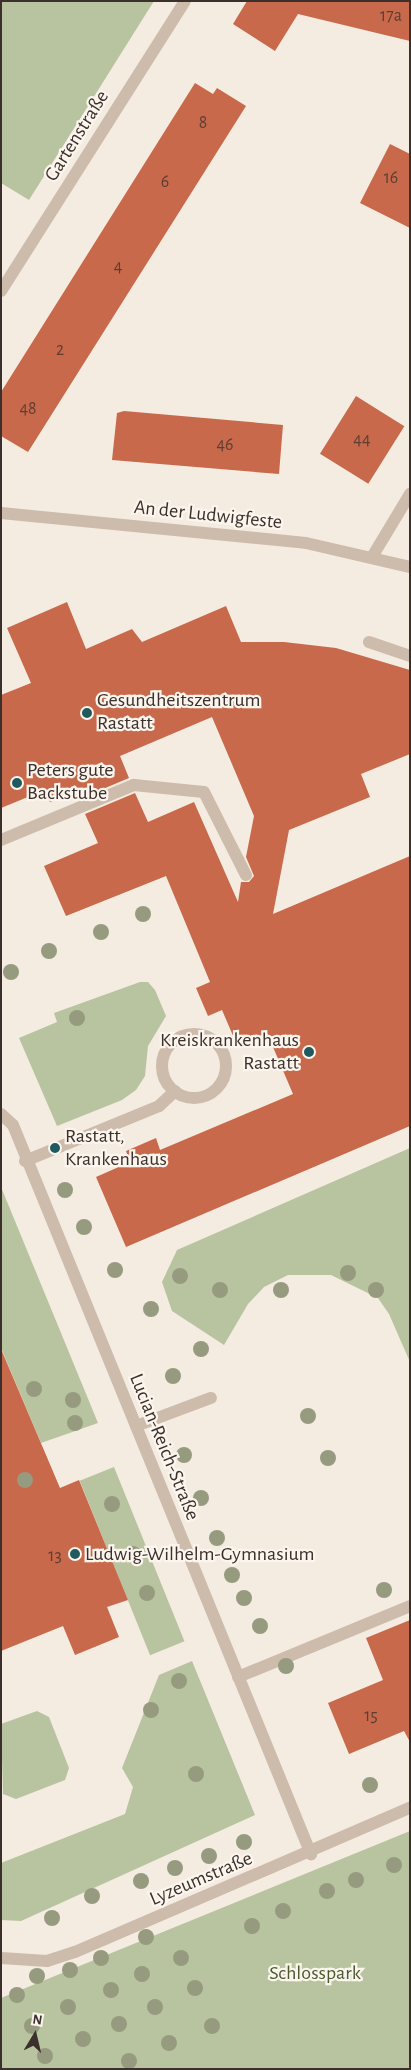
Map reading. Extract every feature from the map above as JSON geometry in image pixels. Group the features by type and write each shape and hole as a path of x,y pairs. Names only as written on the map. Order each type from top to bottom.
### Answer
{"street":[{"name":"Gartenstraße","path":"1,291 185,1"},
{"path":"372,557 410,494"},
{"name":"An der Ludwigfeste","path":"1,513 306,543 410,567"},
{"path":"369,642 410,656"},
{"path":"1,840 134,785 204,792 246,875"},
{"path":"188,1034 213,1040 226,1063 218,1087 193,1098 174,1091 163,1075 166,1049 188,1034"},
{"path":"25,1161 159,1106 174,1091"},
{"name":"Lucian-Reich-Straße","path":"1,1114 12,1125 25,1161 136,1426 311,1854"},
{"path":"136,1426 211,1398"},
{"path":"238,1677 315,1647 410,1606"},
{"name":"Lyzeumstraße","path":"1,1958 47,1961 75,1952 311,1854 410,1808"}],"green space":[{"path":"1,1 154,1 29,200 1,183"},
{"path":"140,982 148,982 155,990 166,1016 148,1046 145,1076 136,1090 122,1100 57,1126 19,1038 57,1022 54,1013"},
{"path":"410,1148 410,1362 389,1314 378,1298 331,1275 288,1275 264,1287 248,1304 224,1345 172,1311 162,1282 177,1250"},
{"path":"1,1187 98,1423 41,1443 1,1348"},
{"path":"114,1467 184,1641 150,1655 80,1481"},
{"path":"192,1661 255,1815 21,1921 1,1920 1,1863 125,1814 133,1787 122,1768 159,1675"},
{"path":"37,1711 49,1717 69,1768 65,1780 16,1799 3,1794 1,1724"},
{"name":"Schlosspark","path":"410,1831 410,2069 1,2069 1,1998"}],"building":[{"path":"247,1 410,1 410,41 298,14 275,51 233,24"},
{"path":"195,83 213,94 217,88 246,106 28,452 1,436 1,392"},
{"path":"390,144 410,154 410,228 360,203"},
{"path":"356,396 404,426 368,484 320,454"},
{"path":"124,411 283,425 279,474 112,460 117,413"},
{"path":"67,602 86,649 132,629 142,642 226,606 241,642 284,642 336,648 410,670 410,754 361,774 370,797 289,830 273,914 410,856 410,1126 126,1247 96,1177 130,1162 126,1151 156,1138 160,1150 293,1094 267,1033 237,1045 222,1010 208,1016 196,988 210,982 166,876 66,916 44,866 98,843 85,814 135,793 148,822 194,802 238,902 241,882 249,882 254,876 246,857 254,816 212,717 120,756 129,778 79,799 76,791 50,802 45,790 1,808 1,695 31,683 7,628"},
{"path":"1,1349 60,1488 79,1480 128,1600 107,1607 119,1637 75,1655 63,1626 1,1651"},
{"path":"410,1620 410,1742 404,1731 349,1754 328,1703 383,1680 366,1638"}],"place":[{"name":"Gesundheitszentrum Rastatt","path":"87,713"},
{"name":"Peters gute Backstube","path":"17,783"},
{"name":"Kreiskrankenhaus Rastatt","path":"309,1052"},
{"name":"Rastatt, Krankenhaus","path":"55,1148"},
{"name":"Ludwig-Wilhelm-Gymnasium","path":"75,1554"}]}
